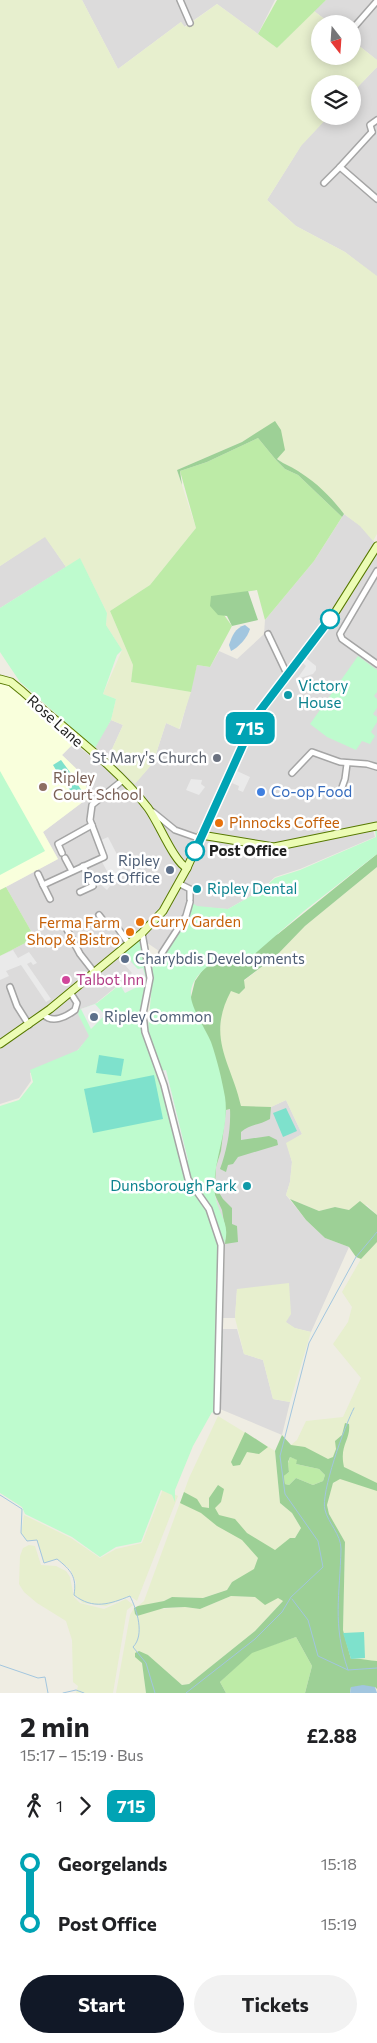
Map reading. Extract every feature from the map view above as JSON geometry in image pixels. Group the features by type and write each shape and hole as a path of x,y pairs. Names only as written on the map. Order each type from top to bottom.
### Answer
{"main road":[{"path":"0,1044 44,1014 142,933 163,911 180,884 187,868 195,836 249,730 287,674 341,604 377,546"},
{"name":"Rose Lane","path":"0,678 11,682 22,691 123,780 150,810 179,862 187,868"},
{"path":"195,836 274,847 377,826"}],"street":[{"path":"180,0 190,23"},
{"path":"361,19 377,1"},
{"path":"324,183 374,133 370,125 377,120"},
{"path":"340,167 377,199"},
{"path":"377,571 340,632 342,639 377,664"},
{"path":"268,634 287,674"},
{"path":"292,773 312,752 347,764 367,764 377,767"},
{"path":"340,793 345,779 347,764"},
{"path":"43,884 104,856 90,820 92,805 123,780"},
{"name":"Rose Lane","path":"150,810 175,830 195,836"},
{"path":"72,871 58,844 92,825"},
{"path":"165,836 175,830"},
{"path":"80,892 93,886 83,866"},
{"path":"38,874 50,899"},
{"path":"162,953 186,916 190,900 190,889 180,884"},
{"path":"99,915 106,924 117,928 129,944"},
{"path":"63,922 80,954 94,972"},
{"path":"142,933 150,978 143,1014 145,1032 164,1085 188,1179 208,1209 221,1245 217,1411"},
{"path":"10,987 17,1006 29,1026"},
{"path":"44,1014 48,1018 55,1019 75,1010 77,1003 70,992"}],"shaded area":[{"path":"0,0 82,0 118,69 181,22 185,27 217,4 277,48 314,11 319,15 311,15 311,65 361,65 361,47 377,60 377,67 361,84 361,75 311,75 311,125 321,125 301,146 267,200 296,226 345,252 377,276 377,534 373,541 360,526 344,514 332,499 300,472 287,467 277,458 275,422 242,442 177,470 196,528 150,585 110,611 133,665 131,682 191,692 179,729 166,723 153,763 135,784 108,758 123,725 111,720 116,699 103,694 122,650 106,625 107,613 80,559 66,567 45,537 0,566"},
{"path":"82,0 275,0 258,34 217,4 184,27 181,22 118,69"},
{"path":"326,0 377,0 377,60 361,47 361,15 319,15 314,11"},
{"path":"377,67 377,277 345,252 296,226 267,200 302,144 320,125 361,125 361,84"},
{"path":"344,514 361,526 377,545 377,825 372,826 375,837 300,869 275,877 261,890 228,909 200,907 162,953 140,938 123,952 138,969 95,1004 81,1009 90,1036 68,1061 30,1073 31,1081 19,1098 0,1104 0,956 35,938 6,887 58,859 43,832 88,798 85,777 62,755 74,743 89,755 111,720 123,725 108,758 135,783 153,763 166,723 180,729 197,665 210,667 219,651 237,659 264,634 265,620 314,561"},
{"path":"45,536 66,567 0,608 0,566"},
{"path":"245,625 250,629 247,635 240,645 231,651 229,645 236,630"},
{"path":"306,658 316,666 316,670 313,674 297,679 306,666 303,663"},
{"name":"Ripley Court School","path":"0,680 4,680 74,743 62,755 85,777 88,798 43,832 58,859 0,890"},
{"path":"61,760 75,779 65,785 53,765"},
{"path":"237,771 250,777 243,792 238,790 239,786 232,783"},
{"path":"191,779 202,780 201,784 205,787 199,795 186,790"},
{"path":"76,782 86,797 78,802 68,787"},
{"path":"108,837 124,868 107,890 100,884 109,875 101,860 106,857 99,841"},
{"path":"377,867 377,1215 367,1205 349,1210 335,1207 319,1211 290,1199 286,1195 290,1182 292,1162 286,1143 302,1134 286,1100 271,1107 241,1107 219,1041 221,1017 224,1003 231,991 276,956 305,926"},
{"path":"13,950 18,958 29,952 37,963 33,965 31,962 27,964 51,999 46,1002 21,965 6,971 9,976 0,980 0,956"},
{"path":"129,960 138,969 143,968 146,979 143,984 125,993 120,985 132,973 124,964"},
{"name":"Ripley Common","path":"95,1004 105,1015 91,1029 81,1009"},
{"path":"99,1055 124,1059 121,1076 96,1073"},
{"path":"166,1070 188,1160 184,1161 161,1071"},
{"path":"154,1075 163,1119 93,1133 84,1089"},
{"path":"286,1100 302,1134 287,1144 292,1162 290,1182 286,1195 306,1220 325,1238 349,1247 311,1332 294,1328 237,1289 235,1318 223,1318 225,1244 215,1195 216,1167 221,1151 226,1110 241,1107 271,1107"},
{"path":"286,1108 297,1131 283,1137 273,1113"},
{"path":"377,1242 377,1661 370,1661 351,1659 343,1630 345,1542 329,1514 327,1504 333,1483 336,1482 291,1445 297,1440 306,1421 343,1417 361,1378 333,1344 348,1322 352,1307 342,1292 361,1259"},
{"path":"289,1283 291,1314 286,1322 295,1328 311,1332 290,1402 273,1399 263,1360 244,1354 235,1318 237,1289"},
{"path":"220,1329 237,1329 244,1354 263,1360 273,1399 290,1402 282,1435 220,1409"},
{"path":"218,1416 275,1451 280,1503 292,1513 301,1528 281,1561 232,1582 227,1590 203,1598 172,1597 164,1601 139,1607 144,1601 189,1478"},
{"path":"163,1489 178,1496 137,1601 130,1596 106,1606 83,1603 74,1595 76,1582 70,1569 57,1559 44,1563 37,1540 27,1541 21,1533 24,1515 71,1538 100,1558 116,1549 142,1543"},
{"path":"29,1545 35,1546 41,1565 56,1566 66,1571 70,1577 74,1597 80,1603 104,1609 126,1599 133,1605 127,1610 113,1693 76,1693 78,1686 73,1682 72,1640 66,1621 37,1603 24,1592 19,1584 20,1556 23,1548"},
{"path":"231,1596 278,1598 283,1601 255,1631 189,1684 182,1685 148,1655 142,1663 146,1693 116,1693 130,1615 134,1608 135,1611 185,1607 200,1609"},
{"path":"364,1632 365,1658 351,1659 343,1633"},
{"path":"363,1685 375,1687 377,1693 350,1693 351,1687"}],"green space":[{"path":"277,0 326,0 277,48 258,34"},
{"path":"275,421 281,430 285,450 277,459 307,477 319,487 344,514 342,517 298,475 285,469 258,438 207,462 180,471 182,485 177,470 242,442"},
{"path":"258,438 285,469 298,475 342,517 314,561 265,620 257,590 211,597 232,626 210,667 197,665 191,692 131,682 133,665 110,611 150,585 196,528 180,471 207,462"},
{"path":"80,558 107,613 106,625 122,650 117,655 103,694 116,699 111,720 95,748 20,682 0,652 0,608"},
{"path":"248,591 258,620 232,626 227,616 218,615 210,606 211,596"},
{"path":"358,656 377,670 377,692 374,696 377,699 377,708 373,714 377,717 377,722 371,732 375,736 370,744 362,741 356,750 327,737 310,724"},
{"path":"0,771 45,851 0,875"},
{"name":"Ripley Common","path":"375,831 377,831 377,854 304,911 242,965 222,957 200,973 191,990 192,1002 213,1049 225,1097 226,1110 214,1183 216,1201 224,1219 226,1232 223,1246 222,1366 219,1366 220,1287 218,1229 189,1179 148,1030 152,983 150,970 175,938 185,920 191,902 197,906 228,909 262,890 275,878 300,870 376,837"},
{"path":"377,854 377,867 305,926 276,956 244,980 245,988 239,994 231,991 224,1008 221,1023 223,1050 241,1106 271,1107 270,1119 244,1129 241,1132 241,1140 269,1136 277,1140 278,1145 238,1157 233,1164 228,1165 226,1172 220,1169 227,1147 229,1132 230,1109 226,1110 221,1151 216,1167 215,1186 223,1199 232,1208 232,1224 237,1226 238,1242 225,1244 226,1234 222,1210 215,1195 188,1159 191,997 195,981 204,968 222,957 278,934"},
{"path":"6,887 35,938 0,956 0,890"},
{"path":"139,941 142,941 148,979 141,1016 187,1180 204,1203 220,1245 216,1280 217,1348 215,1414 212,1412 193,1446 175,1490 175,1502 172,1495 161,1490 141,1542 116,1547 100,1557 72,1537 25,1514 22,1507 0,1493 0,1106 19,1100 33,1082 30,1070 78,1050 89,1036 78,1014 79,1010 97,1003 138,970 124,952"},
{"path":"290,1199 319,1211 335,1207 349,1210 360,1201 377,1215 377,1242 361,1259 356,1257 349,1247 325,1238 306,1220"},
{"path":"345,1423 349,1424 343,1453 344,1467 377,1483 377,1491 340,1479 333,1483 327,1505 329,1514 345,1542 343,1630 351,1659 377,1661 377,1689 375,1687 351,1687 350,1693 305,1693 312,1666 296,1637 252,1653 220,1682 226,1693 146,1693 142,1663 135,1657 135,1653 139,1651 148,1655 182,1685 189,1684 255,1631 283,1601 278,1598 265,1605 255,1597 231,1596 200,1609 185,1607 164,1608 137,1616 135,1614 134,1608 138,1606 164,1601 172,1597 203,1598 227,1590 232,1582 254,1569 258,1558 242,1540 217,1526 201,1513 180,1503 184,1492 197,1499 202,1507 209,1508 209,1498 218,1485 224,1489 221,1502 215,1508 219,1515 235,1519 247,1533 275,1550 290,1538 295,1538 301,1528 292,1513 280,1503 275,1451 282,1435 291,1445 305,1447 328,1459 333,1457 336,1449 335,1441 342,1435","holes":["290,1457 297,1460 296,1464 319,1469 325,1475 323,1481 313,1485 296,1478 289,1485 285,1484 284,1476 289,1472 288,1462"]},
{"path":"245,1432 268,1447 259,1454 247,1452 240,1465 233,1466 231,1462"},
{"path":"290,1457 298,1460 296,1464 319,1469 325,1475 323,1481 313,1485 296,1478 289,1485 285,1484 284,1476 289,1472 288,1463"},
{"path":"296,1637 312,1666 305,1693 226,1693 220,1682 252,1652"}],"waterway":[{"path":"186,1693 255,1639 282,1612 291,1597 323,1567 318,1541 285,1494 280,1456 309,1343 356,1257 377,1232"},
{"path":"348,1670 338,1624 341,1549 337,1533 325,1510 324,1502 334,1459 354,1408"},
{"path":"0,1495 22,1509 21,1533 27,1541 37,1540 44,1563 57,1559 72,1574 75,1583 74,1595 81,1600 95,1604 109,1603 130,1596 139,1622 139,1636 133,1647 146,1663 155,1693"},
{"path":"292,1599 308,1620 318,1656 348,1670 377,1668"},
{"path":"0,1665 38,1678 45,1677 48,1693"},
{"path":"63,1693 76,1690 84,1693"}],"bus line":[{"name":"715","path":"195,851 256,716 330,619"}],"place":[{"name":"Victory House","path":"288,695"},
{"name":"St Mary's Church","path":"217,758"},
{"name":"Ripley Court School","path":"43,787"},
{"name":"Co-op Food","path":"261,792"},
{"name":"Pinnocks Coffee","path":"219,823"},
{"name":"Post Office","path":"195,851"},
{"name":"Ripley Post Office","path":"170,870"},
{"name":"Ripley Dental","path":"197,889"},
{"name":"Curry Garden","path":"140,922"},
{"name":"Ferma Farm Shop & Bistro","path":"130,932"},
{"name":"Charybdis Developments","path":"125,959"},
{"name":"Talbot Inn","path":"66,980"},
{"name":"Ripley Common","path":"94,1017"},
{"name":"Dunsborough Park","path":"247,1186"}]}
